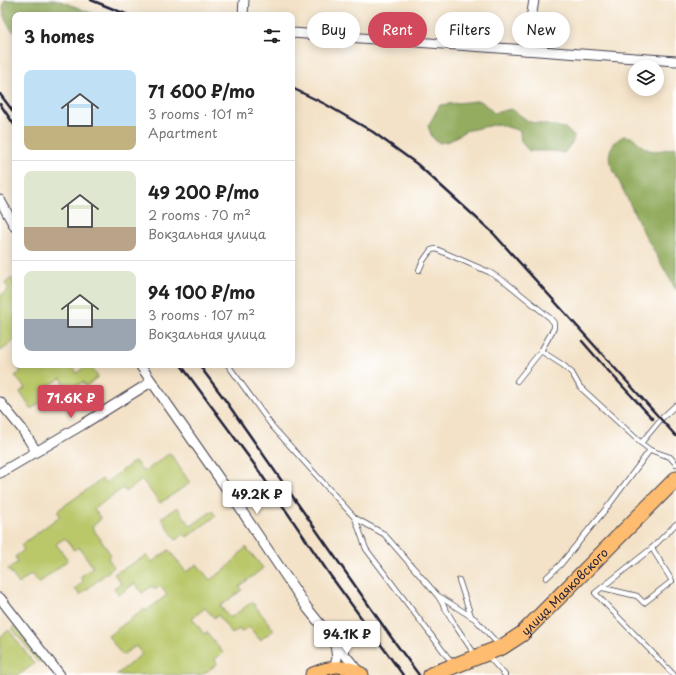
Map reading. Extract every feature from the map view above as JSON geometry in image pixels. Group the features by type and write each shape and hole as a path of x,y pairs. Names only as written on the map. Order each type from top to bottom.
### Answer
{"main road":[{"name":"улица Маяковского","path":"432,675 502,647 522,634 676,479"},
{"path":"313,675 334,669 352,670 362,675"}],"street":[{"path":"243,12 244,0"},
{"path":"526,50 534,0"},
{"path":"295,33 676,61"},
{"path":"0,200 12,222"},
{"path":"142,368 308,608 362,675"},
{"path":"0,473 82,425 151,382"},
{"path":"0,402 22,429 36,451"},
{"path":"0,598 60,675"},
{"path":"334,642 337,652 334,669"}],"lane":[{"path":"419,270 423,261 431,250 436,249 482,269 507,283 550,318 554,323 554,328 541,351 517,381"},
{"path":"541,351 563,365 572,373 584,391 641,443 650,450 670,457 676,464"},
{"path":"230,368 272,426 355,518 384,534 437,594 455,625 482,655 504,675"},
{"path":"641,443 661,419 676,405"},
{"path":"546,578 560,565 609,505 650,450"},
{"path":"355,518 366,549 454,665"},
{"path":"674,675 596,593 652,548 676,524"},
{"path":"603,588 637,596 644,603 672,581 652,548"},
{"path":"459,580 471,616 502,647"},
{"path":"437,594 466,615 471,616"}],"green space":[{"path":"5,0 58,0 89,12 12,12 12,30 5,18 3,9"},
{"path":"481,101 494,113 511,109 530,122 565,128 574,136 573,141 564,153 551,151 529,151 521,142 520,131 498,124 465,131 450,141 439,143 432,137 428,126 440,105"},
{"path":"624,136 634,139 645,148 653,151 676,147 676,290 645,235 610,163 609,154 612,147 620,138"},
{"path":"12,278 12,342 1,351 0,296 9,289 5,283"},
{"path":"18,368 73,368 77,373 83,368 92,368 98,377 86,386 83,382 69,390 61,378 48,386 53,394 31,409 20,392 25,388 15,376 21,372"},
{"path":"170,453 190,483 160,503 142,480 126,492 123,488 94,509 101,519 92,527 111,555 108,558 114,567 80,595 75,589 83,581 80,577 93,567 79,547 74,550 65,538 56,544 68,560 39,583 31,574 19,584 8,569 18,562 15,557 24,550 21,545 60,516 57,511 102,479 105,483 135,461 144,472"},
{"path":"177,507 191,526 212,511 216,516 187,537 184,534 176,540 161,518"},
{"path":"246,547 263,568 239,587 242,590 220,606 230,618 252,602 274,630 260,640 249,627 241,632 239,629 232,634 218,615 214,618 205,608 192,618 204,634 207,632 223,653 215,659 217,664 202,675 116,675 142,654 136,646 122,655 108,636 144,609 146,611 167,595 160,586 155,590 152,586 142,593 135,583 119,595 114,588 121,583 114,574 147,555 152,562 169,550 186,572 197,564 210,580 227,568"},
{"path":"15,625 42,659 38,662 12,628"},
{"path":"9,630 34,664 19,675 0,675 0,637"}],"tram line":[{"path":"328,675 337,673 350,675"}],"railway":[{"path":"91,0 121,12"},
{"path":"295,89 325,104 373,132 417,164 493,233 676,436"},
{"path":"0,94 12,110"},
{"path":"0,104 12,122"},
{"path":"582,341 653,419"},
{"path":"183,368 254,464 330,575 403,675"},
{"path":"201,368 419,675"}]}
